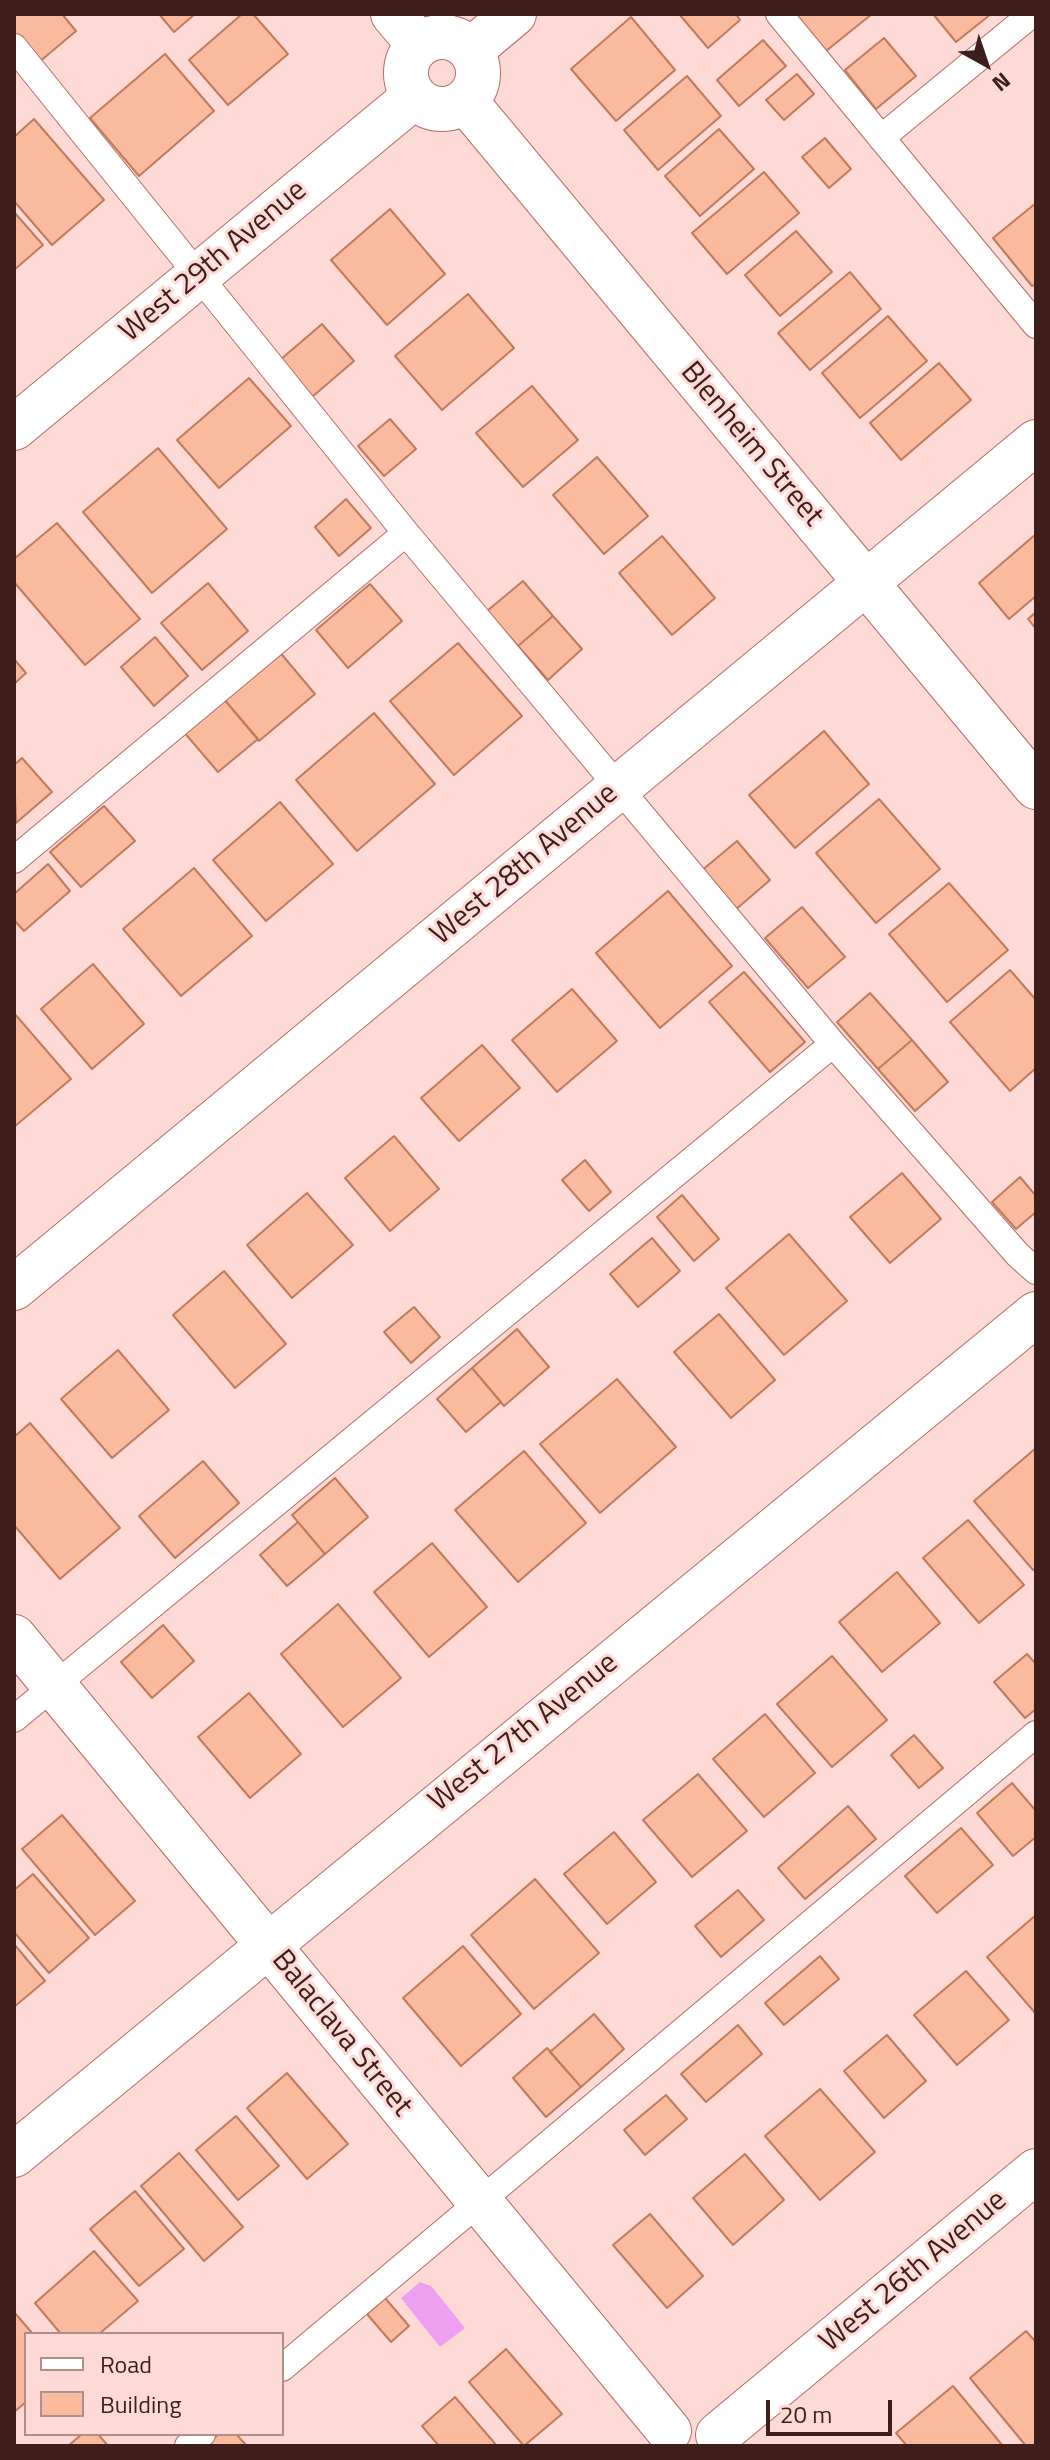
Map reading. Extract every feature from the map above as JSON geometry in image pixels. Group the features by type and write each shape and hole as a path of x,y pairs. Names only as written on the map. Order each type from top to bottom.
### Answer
{"street":[{"path":"471,50 514,14"},
{"path":"406,30 462,43 471,50 479,71 478,83 466,102 456,108 433,109 414,97 406,76 406,30"},
{"name":"West 29th Avenue","path":"14,428 414,97"},
{"name":"Blenheim Street","path":"466,102 1036,787"},
{"name":"West 28th Avenue","path":"14,1288 1036,442"},
{"name":"West 27th Avenue","path":"14,2155 1036,1314"},
{"name":"Balaclava Street","path":"14,1637 480,2203 664,2439"},
{"name":"West 26th Avenue","path":"722,2440 1036,2171"},
{"path":"664,2439 689,2423 700,2423 722,2440"}],"lane":[{"path":"779,14 1036,325"},
{"path":"881,138 1032,14"},
{"path":"14,47 406,533 833,1044 1018,1255 1036,1271"},
{"path":"14,860 406,533"},
{"path":"14,1719 833,1044"},
{"path":"284,2366 1036,1734"}],"shaded area":[{"path":"420,2282 431,2286 465,2328 440,2347 401,2298"}],"building":[{"path":"14,14 62,14 76,31 38,63 14,35"},
{"path":"159,14 195,14 174,32"},
{"path":"242,14 253,14 288,54 228,105 189,60"},
{"path":"679,14 736,14 740,20 708,48"},
{"path":"795,14 872,14 826,51"},
{"path":"933,14 991,14 956,42"},
{"path":"631,17 675,70 616,121 571,69"},
{"path":"884,38 916,76 876,109 845,70"},
{"path":"763,40 786,66 739,106 717,80"},
{"path":"165,54 214,111 139,176 90,118"},
{"path":"797,74 814,94 784,120 766,100"},
{"path":"687,76 721,116 658,170 624,130"},
{"path":"34,119 104,200 52,245 14,201 14,137"},
{"path":"719,129 754,169 700,216 665,176"},
{"path":"825,138 851,169 829,188 802,157"},
{"path":"764,172 799,213 727,274 692,233"},
{"path":"1036,203 1036,284 1032,286 993,238"},
{"path":"390,209 445,274 387,325 331,260"},
{"path":"14,212 43,245 14,270"},
{"path":"796,231 832,272 780,316 745,275"},
{"path":"850,272 881,309 810,370 778,333"},
{"path":"468,294 514,348 442,410 395,356"},
{"path":"888,316 927,361 860,418 822,373"},
{"path":"322,324 354,361 312,397 280,360"},
{"path":"939,363 971,400 901,460 870,423"},
{"path":"249,378 291,426 219,488 177,440"},
{"path":"532,386 578,440 523,487 476,433"},
{"path":"390,419 416,449 384,476 358,446"},
{"path":"158,448 227,529 152,593 83,512"},
{"path":"597,457 648,516 604,554 553,495"},
{"path":"346,499 371,528 339,556 315,527"},
{"path":"57,523 140,619 85,665 14,582 14,559"},
{"path":"1036,534 1036,596 1009,619 979,583"},
{"path":"662,536 715,598 672,635 619,573"},
{"path":"523,581 553,616 518,646 487,611"},
{"path":"208,583 248,631 202,670 161,623"},
{"path":"370,584 402,621 348,668 316,630"},
{"path":"1036,612 1036,629 1028,619"},
{"path":"553,616 582,649 548,680 518,646"},
{"path":"155,637 188,676 154,706 121,667"},
{"path":"458,643 522,716 454,775 390,701"},
{"path":"278,650 315,694 259,741 223,698"},
{"path":"14,659 26,673 14,684"},
{"path":"223,698 258,739 218,772 183,731"},
{"path":"374,713 435,784 357,851 296,780"},
{"path":"824,731 869,784 795,848 749,795"},
{"path":"22,758 52,792 16,823 14,765"},
{"path":"879,799 940,869 876,923 816,853"},
{"path":"280,802 333,864 266,921 213,860"},
{"path":"104,806 135,841 81,887 50,852"},
{"path":"737,841 770,880 734,911 700,872"},
{"path":"48,864 70,891 24,931 14,920 14,894"},
{"path":"194,868 252,936 181,996 123,929"},
{"path":"949,883 1008,950 947,1002 889,934"},
{"path":"668,891 732,966 660,1028 596,953"},
{"path":"802,907 845,957 808,988 765,938"},
{"path":"93,964 144,1024 92,1069 41,1009"},
{"path":"1010,970 1036,1000 1036,1068 1010,1091 950,1022"},
{"path":"744,972 805,1042 770,1072 709,1002"},
{"path":"572,989 617,1041 557,1092 512,1040"},
{"path":"870,993 912,1040 878,1069 837,1022"},
{"path":"14,1013 71,1079 14,1127"},
{"path":"912,1040 948,1082 915,1111 878,1069"},
{"path":"482,1045 520,1088 459,1141 421,1098"},
{"path":"394,1136 439,1189 390,1231 345,1178"},
{"path":"585,1160 611,1192 589,1211 562,1180"},
{"path":"902,1173 941,1219 890,1263 850,1217"},
{"path":"1020,1177 1036,1196 1036,1212 1016,1229 992,1202"},
{"path":"307,1193 353,1245 292,1298 247,1245"},
{"path":"682,1195 719,1239 694,1261 657,1217"},
{"path":"789,1234 847,1301 784,1355 726,1288"},
{"path":"652,1238 680,1271 638,1307 610,1274"},
{"path":"224,1271 286,1344 235,1388 173,1315"},
{"path":"414,1307 440,1337 411,1363 384,1332"},
{"path":"719,1314 775,1380 731,1418 674,1352"},
{"path":"517,1329 549,1367 504,1406 472,1368"},
{"path":"118,1350 169,1410 112,1458 61,1399"},
{"path":"472,1368 501,1402 466,1432 437,1399"},
{"path":"617,1379 676,1447 600,1513 540,1444"},
{"path":"30,1423 120,1528 60,1579 14,1525 14,1437"},
{"path":"1036,1448 1036,1568 1033,1570 974,1501"},
{"path":"524,1451 586,1523 518,1582 455,1510"},
{"path":"203,1461 239,1503 175,1558 139,1516"},
{"path":"335,1478 368,1517 325,1554 292,1515"},
{"path":"968,1520 1024,1585 979,1623 923,1558"},
{"path":"298,1522 325,1554 287,1586 260,1555"},
{"path":"432,1543 487,1607 429,1657 374,1592"},
{"path":"897,1572 940,1623 882,1672 839,1622"},
{"path":"338,1604 401,1678 343,1727 281,1654"},
{"path":"163,1625 194,1661 152,1698 121,1662"},
{"path":"1027,1654 1036,1664 1036,1709 1025,1718 994,1682"},
{"path":"832,1656 887,1720 832,1767 777,1704"},
{"path":"249,1693 301,1754 250,1798 198,1737"},
{"path":"765,1714 815,1773 764,1817 713,1759"},
{"path":"914,1735 943,1768 919,1788 891,1755"},
{"path":"698,1774 747,1831 692,1877 643,1820"},
{"path":"1012,1783 1036,1811 1036,1837 1013,1856 977,1813"},
{"path":"848,1806 876,1839 805,1899 778,1868"},
{"path":"62,1815 135,1901 95,1935 22,1849"},
{"path":"961,1828 993,1865 937,1913 905,1876"},
{"path":"614,1832 656,1882 607,1924 564,1874"},
{"path":"33,1874 89,1938 49,1973 14,1932 14,1890"},
{"path":"535,1879 599,1953 534,2009 471,1935"},
{"path":"738,1890 764,1920 721,1957 695,1926"},
{"path":"1036,1915 1036,2014 987,1957"},
{"path":"14,1944 45,1981 14,2007"},
{"path":"463,1946 521,2014 461,2066 403,1998"},
{"path":"820,1956 839,1979 784,2025 765,2003"},
{"path":"966,1971 1009,2020 957,2065 914,2015"},
{"path":"594,2014 624,2049 581,2087 550,2052"},
{"path":"738,2025 762,2054 706,2102 681,2074"},
{"path":"887,2035 926,2081 884,2118 844,2071"},
{"path":"547,2048 581,2087 546,2117 513,2078"},
{"path":"287,2073 348,2144 307,2179 247,2108"},
{"path":"820,2089 875,2152 820,2200 765,2136"},
{"path":"666,2095 687,2119 645,2155 624,2130"},
{"path":"236,2116 279,2166 238,2200 196,2150"},
{"path":"179,2153 243,2227 204,2261 141,2186"},
{"path":"745,2154 784,2200 733,2245 693,2198"},
{"path":"135,2191 184,2249 139,2286 90,2229"},
{"path":"650,2214 703,2276 667,2308 613,2245"},
{"path":"94,2251 138,2301 101,2332 59,2332 35,2303"},
{"path":"385,2298 409,2326 391,2342 367,2314"},
{"path":"14,2312 31,2332 24,2332 24,2404 14,2412"},
{"path":"1026,2331 1036,2342 1036,2446 1026,2446 970,2378"},
{"path":"506,2349 562,2414 524,2446 469,2382"},
{"path":"953,2386 1003,2446 907,2446 896,2433"},
{"path":"455,2397 497,2446 439,2446 422,2426"},
{"path":"80,2436 100,2436 108,2446 68,2446"},
{"path":"217,2436 238,2436 247,2446 205,2446"}]}
